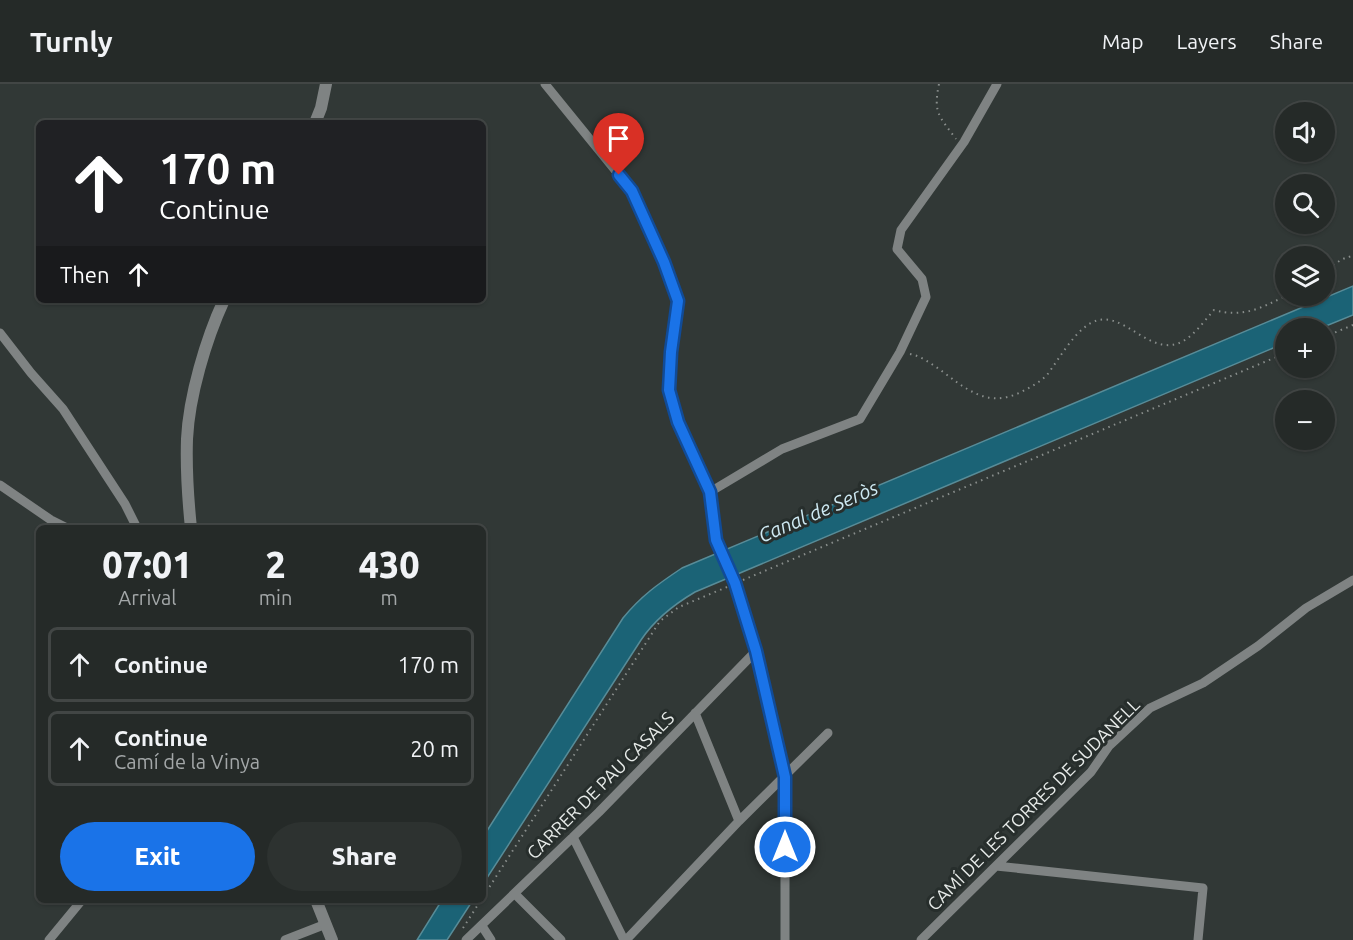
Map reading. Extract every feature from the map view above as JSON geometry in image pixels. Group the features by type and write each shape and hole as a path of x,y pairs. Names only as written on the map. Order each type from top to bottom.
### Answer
{"street":[{"path":"316,120 326,84"},
{"path":"545,84 632,191 664,262 678,301 671,352 669,390 678,422 710,492 716,540 735,583 756,651 785,777 785,940"},
{"path":"710,492 783,449 860,419 900,352 926,297 922,279 897,249 901,231 961,146 997,84"},
{"path":"190,525 187,438 190,413 207,342 223,303"},
{"path":"0,333 63,409 125,504 136,525"},
{"path":"0,484 61,525"},
{"name":"CAMÍ DE LES TORRES DE SUDANELL","path":"921,940 1091,772 1108,746 1150,708 1203,684 1258,646 1306,608 1353,580"},
{"name":"CARRER DE PAU CASALS","path":"466,940 573,837 756,651"},
{"path":"695,713 739,821"},
{"path":"573,837 625,940 739,821 828,733"},
{"path":"996,866 1203,888 1198,940"},
{"path":"515,894 561,940"},
{"path":"49,940 80,903"},
{"path":"316,903 332,940"},
{"path":"285,940 326,924"},
{"path":"482,926 491,940"}],"path":[{"path":"939,84 936,110 961,146"},
{"path":"1335,264 1344,257 1353,256"},
{"path":"900,352 915,355 966,388 979,395 996,399 1012,396 1041,381 1083,328 1097,320 1106,319 1118,322 1154,343 1169,345 1184,341 1214,310 1240,314 1275,301"},
{"path":"1335,332 1353,325"},
{"path":"486,892 660,621 679,607 1275,358"},
{"path":"462,930 479,903"}],"water":[{"path":"1353,286 1353,315 1335,322 1335,318 1277,318 1305,306 1335,306 1335,294"},
{"name":"Canal de Seròs","path":"1275,319 1275,347 695,592 679,602 646,632 486,879 486,832 623,618 643,597 682,568"},
{"path":"440,903 471,903 447,940 417,940"}],"route":[{"path":"619,175 632,191 664,262 678,301 671,352 669,390 678,422 710,492 716,540 735,583 756,651 785,777 785,847"}]}
